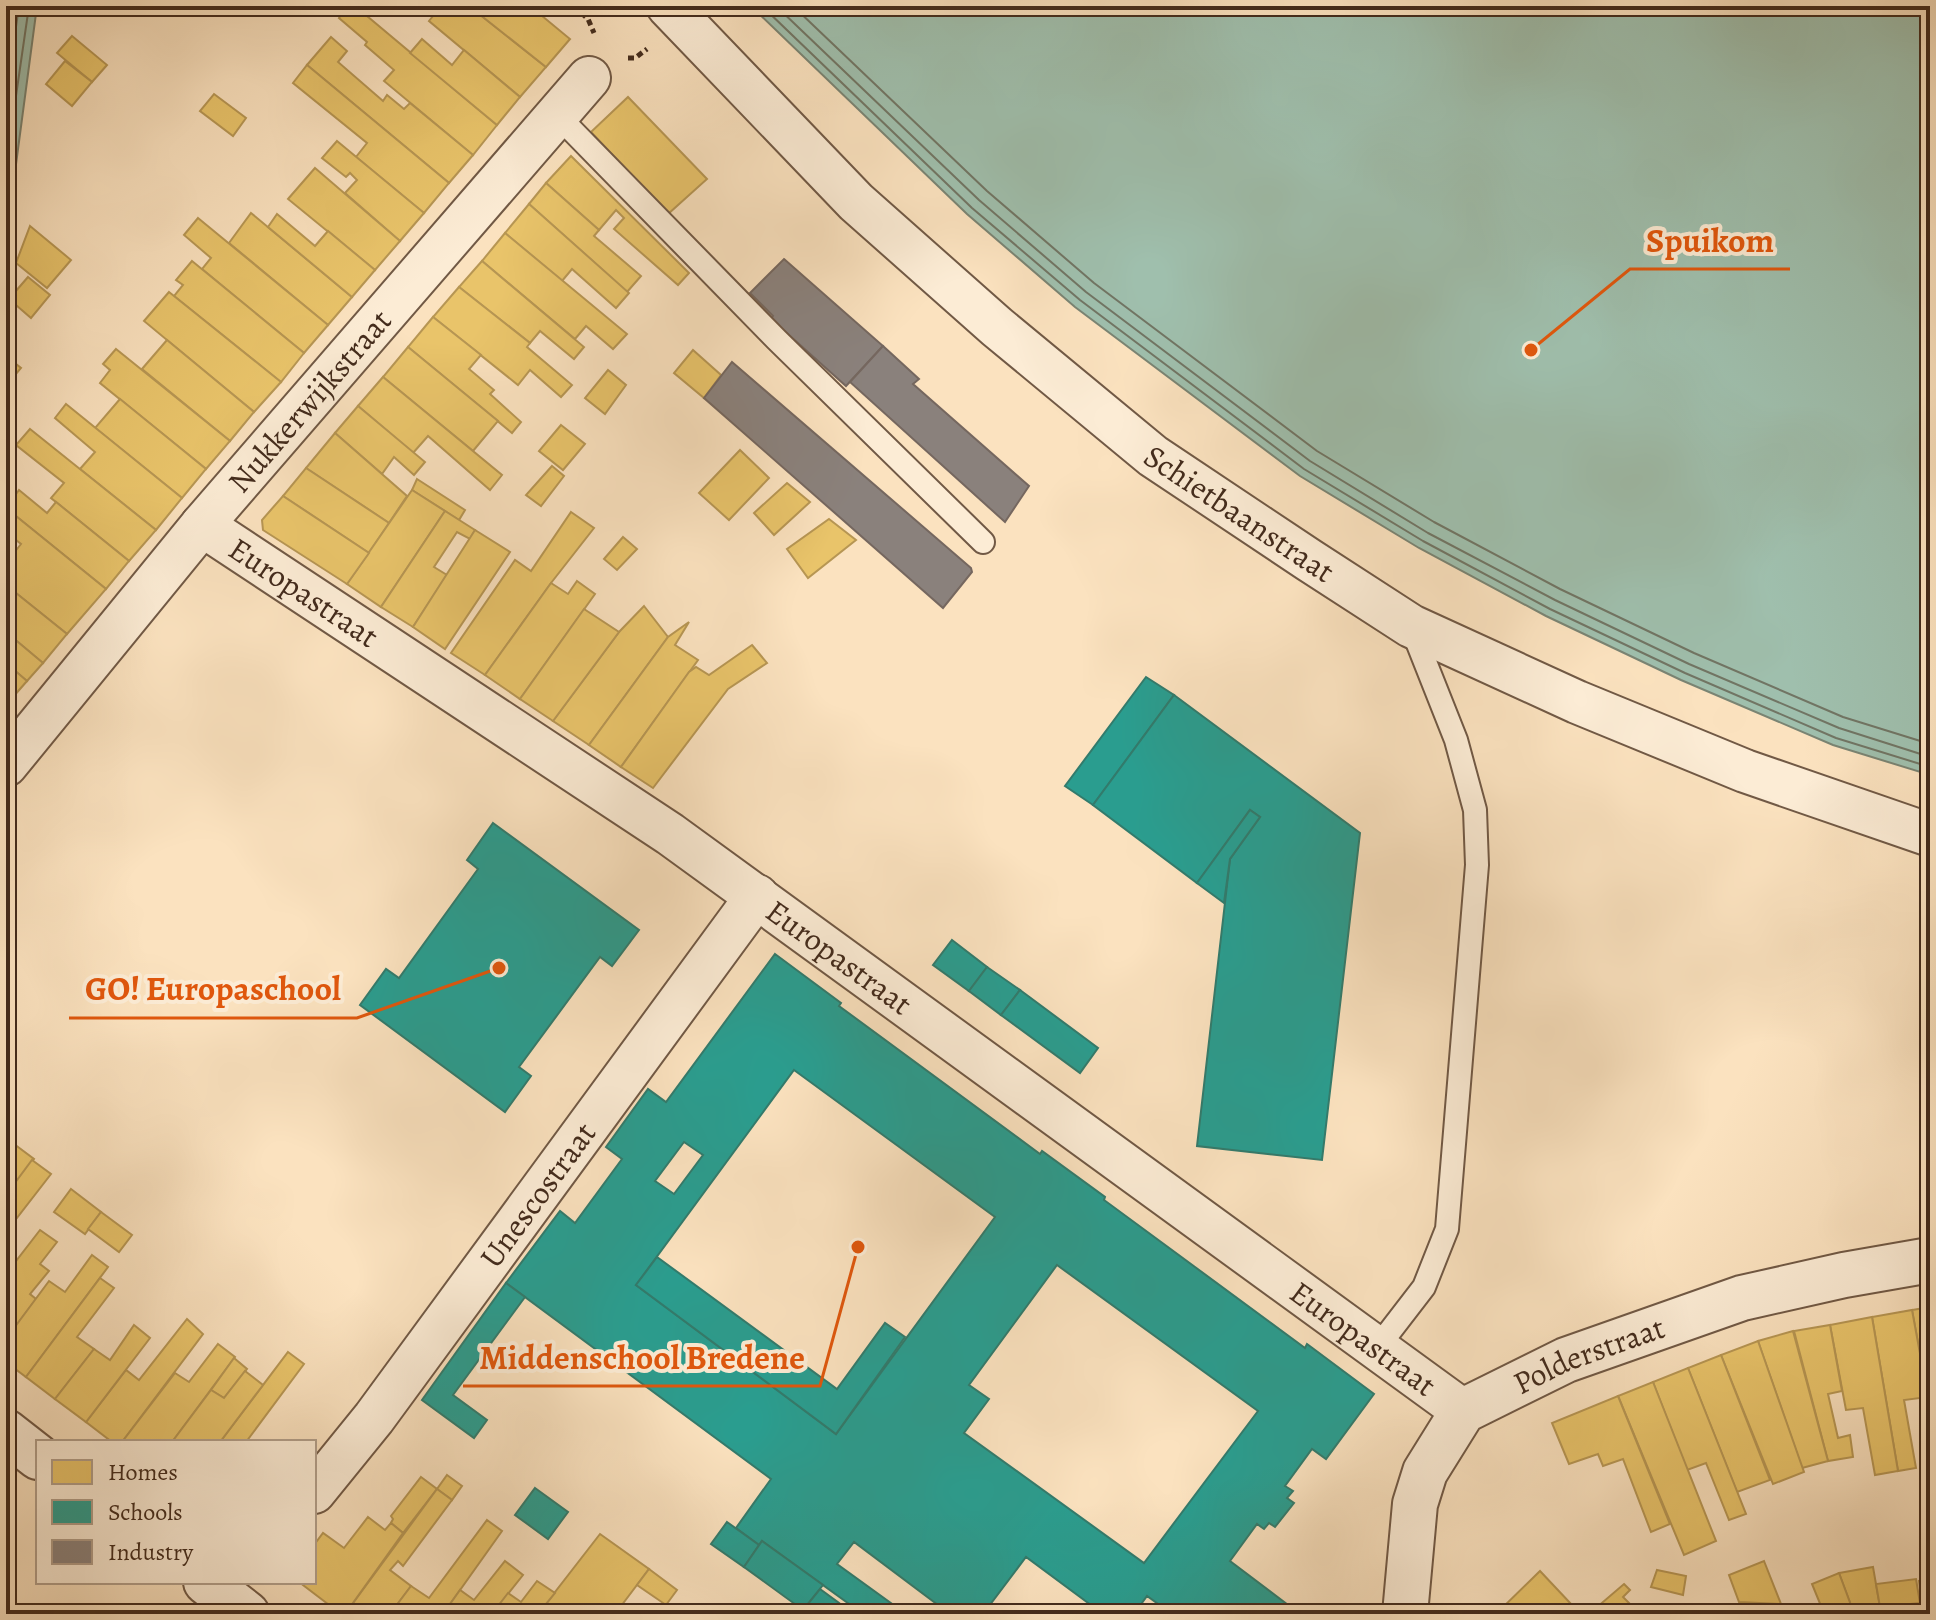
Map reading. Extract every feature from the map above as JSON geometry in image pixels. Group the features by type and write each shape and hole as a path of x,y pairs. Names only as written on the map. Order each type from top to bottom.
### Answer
{"street":[{"name":"Schietbaanstraat","path":"668,6 856,202 997,327 1153,456 1411,626 1577,702 1745,771 1930,835"},
{"name":"Nukkerwijkstraat","path":"6,765 202,525 589,78"},
{"name":"Europastraat","path":"202,525 670,834 1463,1411"},
{"name":"Unescostraat","path":"316,1490 374,1418 757,896"},
{"name":"Polderstraat","path":"1463,1411 1566,1360 1742,1298 1930,1260"},
{"path":"1405,1614 1415,1504 1425,1472 1463,1411"},
{"path":"6,1432 36,1455"}],"lane":[{"path":"558,116 777,340 983,542"},
{"path":"1377,1348 1424,1287 1447,1229 1477,865 1475,810 1456,740 1411,626"}],"water":[{"path":"6,6 37,6 11,202 6,217"},
{"path":"751,6 1930,6 1930,775 1833,745 1681,680 1546,616 1419,548 1300,476 1075,307 967,214"}],"building: Homes":[{"path":"348,6 355,6 497,125 473,155 384,81 394,70 339,18"},
{"path":"441,6 469,6 546,67 520,97 429,21"},
{"path":"469,6 530,6 570,39 546,67"},
{"path":"72,36 107,65 92,82 57,53"},
{"path":"331,37 347,51 338,62 383,101 387,95 404,109 410,103 473,155 449,183 307,65"},
{"path":"422,39 452,65 464,50 520,97 497,125 410,53"},
{"path":"65,61 92,82 72,106 46,84"},
{"path":"307,65 449,183 424,213 356,157 367,143 293,83"},
{"path":"214,94 246,118 233,136 200,111"},
{"path":"628,97 707,179 668,214 591,132"},
{"path":"337,141 424,213 400,241 345,193 357,180 350,173 346,177 322,158"},
{"path":"571,156 689,273 678,285 614,229 624,218 616,210 599,230 546,183"},
{"path":"315,168 400,241 375,270 288,199"},
{"path":"546,183 599,230 594,236 641,276 627,292 529,204"},
{"path":"529,204 629,293 616,308 572,269 562,281 505,233"},
{"path":"251,213 352,297 328,325 229,243"},
{"path":"277,214 315,246 328,231 375,270 352,297 268,227"},
{"path":"198,218 328,325 304,353 202,269 211,258 184,235"},
{"path":"30,226 71,260 47,288 16,263"},
{"path":"505,233 627,334 613,349 586,326 575,339 482,261"},
{"path":"192,261 304,353 281,382 174,296 183,285 176,280"},
{"path":"482,261 584,347 574,359 540,331 530,343 459,287"},
{"path":"28,277 50,295 31,318 9,299"},
{"path":"459,287 530,343 527,347 572,385 561,397 530,370 518,385 433,317"},
{"path":"169,292 281,382 254,412 144,321"},
{"path":"433,317 481,355 469,369 494,390 490,394 521,422 512,433 408,347"},
{"path":"167,340 254,412 230,441 142,369"},
{"path":"408,347 498,421 473,451 383,377"},
{"path":"116,349 230,441 206,469 100,383 110,370 103,364"},
{"path":"693,350 721,375 704,398 674,373"},
{"path":"6,356 21,368 6,386"},
{"path":"608,370 626,385 605,414 585,398"},
{"path":"383,377 502,475 490,490 428,436 413,453 358,406"},
{"path":"120,399 206,469 182,498 95,428"},
{"path":"66,404 182,498 156,530 80,469 95,452 55,418"},
{"path":"358,406 425,462 414,475 394,457 382,474 335,433"},
{"path":"561,425 585,444 563,470 539,451"},
{"path":"30,429 156,530 129,561 51,498 64,483 16,445"},
{"path":"335,433 407,496 389,523 306,468"},
{"path":"740,450 769,478 729,520 699,493"},
{"path":"552,466 564,476 541,506 526,495"},
{"path":"306,468 389,523 369,553 283,496"},
{"path":"417,479 465,510 459,520 412,490"},
{"path":"787,483 810,502 774,535 754,513"},
{"path":"19,490 47,513 56,502 129,561 106,589 6,508"},
{"path":"412,490 445,511 381,607 347,584"},
{"path":"283,496 369,553 347,584 263,530 262,520"},
{"path":"6,508 106,589 67,634 6,585 6,563 21,544 6,532"},
{"path":"445,511 475,530 470,539 457,532 434,567 447,575 413,627 381,607"},
{"path":"571,512 594,528 485,675 451,653 515,560 531,571"},
{"path":"829,519 856,540 808,578 787,549"},
{"path":"475,530 510,552 445,649 413,627"},
{"path":"623,537 637,549 617,570 604,559"},
{"path":"577,581 595,594 520,699 485,675 551,583 568,594"},
{"path":"6,585 67,634 43,663 6,632"},
{"path":"644,606 668,637 589,745 553,721 619,632"},
{"path":"584,609 619,632 553,721 520,699"},
{"path":"689,622 675,645 698,660 621,767 589,745 668,637"},
{"path":"6,632 43,663 27,681 6,663"},
{"path":"752,645 767,663 728,689 653,788 621,767 689,672 696,667 709,675"},
{"path":"6,663 27,681 6,705"},
{"path":"6,1138 34,1159 6,1195"},
{"path":"32,1160 51,1174 6,1232 6,1195"},
{"path":"71,1189 101,1212 85,1234 54,1212"},
{"path":"101,1212 132,1235 119,1252 88,1229"},
{"path":"40,1230 57,1242 40,1264 49,1271 30,1294 36,1299 6,1339 6,1274"},
{"path":"92,1255 108,1267 26,1377 6,1362 6,1339 49,1281 65,1292"},
{"path":"100,1278 114,1288 77,1337 94,1349 55,1399 26,1377"},
{"path":"1930,1307 1930,1409 1912,1310"},
{"path":"1912,1310 1928,1397 1904,1400 1916,1468 1898,1471 1872,1317"},
{"path":"1872,1317 1898,1471 1875,1475 1863,1408 1846,1410 1830,1325"},
{"path":"187,1319 203,1334 124,1440 109,1440 86,1422 126,1370 139,1380"},
{"path":"134,1325 150,1338 86,1422 55,1399 94,1349 110,1360"},
{"path":"1830,1325 1842,1391 1828,1394 1838,1438 1850,1435 1853,1457 1828,1461 1794,1331"},
{"path":"1793,1331 1828,1461 1802,1468 1758,1341"},
{"path":"1758,1341 1804,1472 1773,1484 1721,1355"},
{"path":"218,1344 235,1357 173,1440 124,1440 175,1373 189,1382"},
{"path":"288,1352 304,1364 247,1440 222,1440"},
{"path":"1721,1355 1770,1480 1737,1492 1688,1368"},
{"path":"234,1358 247,1369 224,1398 211,1390"},
{"path":"1688,1368 1746,1514 1729,1520 1706,1463 1687,1470 1653,1382"},
{"path":"245,1371 263,1385 222,1440 174,1440 211,1390 224,1398"},
{"path":"1653,1382 1716,1541 1684,1555 1618,1396"},
{"path":"1618,1396 1670,1524 1651,1532 1623,1459 1603,1466 1598,1454 1569,1464 1552,1423"},
{"path":"447,1475 462,1486 452,1500 437,1489"},
{"path":"421,1477 437,1489 403,1533 391,1523 391,1516"},
{"path":"437,1489 452,1500 403,1566 398,1561 390,1570 411,1586 390,1614 345,1614"},
{"path":"368,1517 385,1530 391,1523 403,1533 345,1614 341,1614 302,1584 316,1584 316,1542 323,1533 344,1548"},
{"path":"487,1520 502,1531 443,1614 390,1614 411,1586 429,1598"},
{"path":"600,1534 649,1569 615,1614 538,1614"},
{"path":"505,1561 523,1575 492,1614 443,1614 460,1590 474,1600"},
{"path":"1764,1561 1781,1604 1739,1602 1729,1575"},
{"path":"1873,1567 1880,1607 1852,1608 1839,1573"},
{"path":"649,1569 677,1590 666,1605 637,1585"},
{"path":"1657,1570 1686,1576 1683,1595 1651,1587"},
{"path":"1540,1571 1572,1605 1562,1614 1496,1614"},
{"path":"1839,1573 1852,1608 1821,1606 1812,1584"},
{"path":"1916,1579 1920,1603 1880,1607 1876,1584"},
{"path":"1930,1580 1930,1602 1922,1603 1919,1581"},
{"path":"537,1581 555,1593 538,1614 492,1614 508,1593 521,1602"},
{"path":"1624,1584 1630,1590 1623,1597 1634,1608 1631,1614 1589,1614"},
{"path":"1900,1605 1904,1614 1868,1614 1865,1609"}],"building: Schools":[{"path":"1146,677 1174,695 1093,805 1065,786"},
{"path":"1174,695 1360,833 1322,1160 1197,1146 1230,859 1260,817 1250,810 1197,883 1093,805"},
{"path":"1250,810 1260,817 1230,859 1224,903 1197,883"},
{"path":"493,823 639,930 612,966 600,957 519,1067 531,1076 505,1112 360,1005 386,969 399,978 478,869 467,860"},
{"path":"952,940 987,967 969,991 933,965"},
{"path":"775,954 841,1003 839,1006 1040,1154 1042,1151 1305,1348 1307,1344 1374,1394 1326,1459 1312,1449 1285,1486 1293,1491 1287,1498 1294,1503 1275,1527 1269,1523 1264,1529 1257,1524 1230,1561 1296,1611 1294,1614 1172,1614 1147,1596 1134,1614 1103,1614 1026,1557 983,1614 950,1614 854,1542 837,1564 906,1614 863,1614 762,1541 759,1545 736,1528 771,1479 506,1283 560,1211 575,1223 622,1159 606,1147 648,1089 666,1102","holes":["794,1070 995,1217 836,1434 636,1285","684,1142 703,1155 674,1194 655,1181","1057,1265 1258,1411 1144,1563 964,1433 989,1399 969,1385"]},
{"path":"987,967 1020,990 1001,1015 969,991"},
{"path":"1020,990 1098,1048 1080,1073 1001,1015"},
{"path":"657,1257 837,1389 885,1323 905,1337 836,1434 636,1285"},
{"path":"506,1283 525,1297 453,1395 487,1420 474,1438 422,1400"},
{"path":"535,1488 568,1512 548,1539 515,1515"},
{"path":"727,1522 759,1545 744,1567 711,1544"},
{"path":"762,1541 823,1585 803,1610 744,1567"},
{"path":"820,1589 839,1603 830,1614 819,1614 807,1605"}],"building: Industry":[{"path":"784,259 883,346 846,386 771,319 773,316 750,293"},
{"path":"883,346 919,379 913,384 1029,486 1005,522 850,382"},
{"path":"732,362 971,568 972,572 943,608 704,398"}],"place":[{"name":"Spuikom","path":"1531,350"},
{"name":"GO! Europaschool","path":"499,968"},
{"name":"Middenschool Bredene","path":"858,1247"}]}
